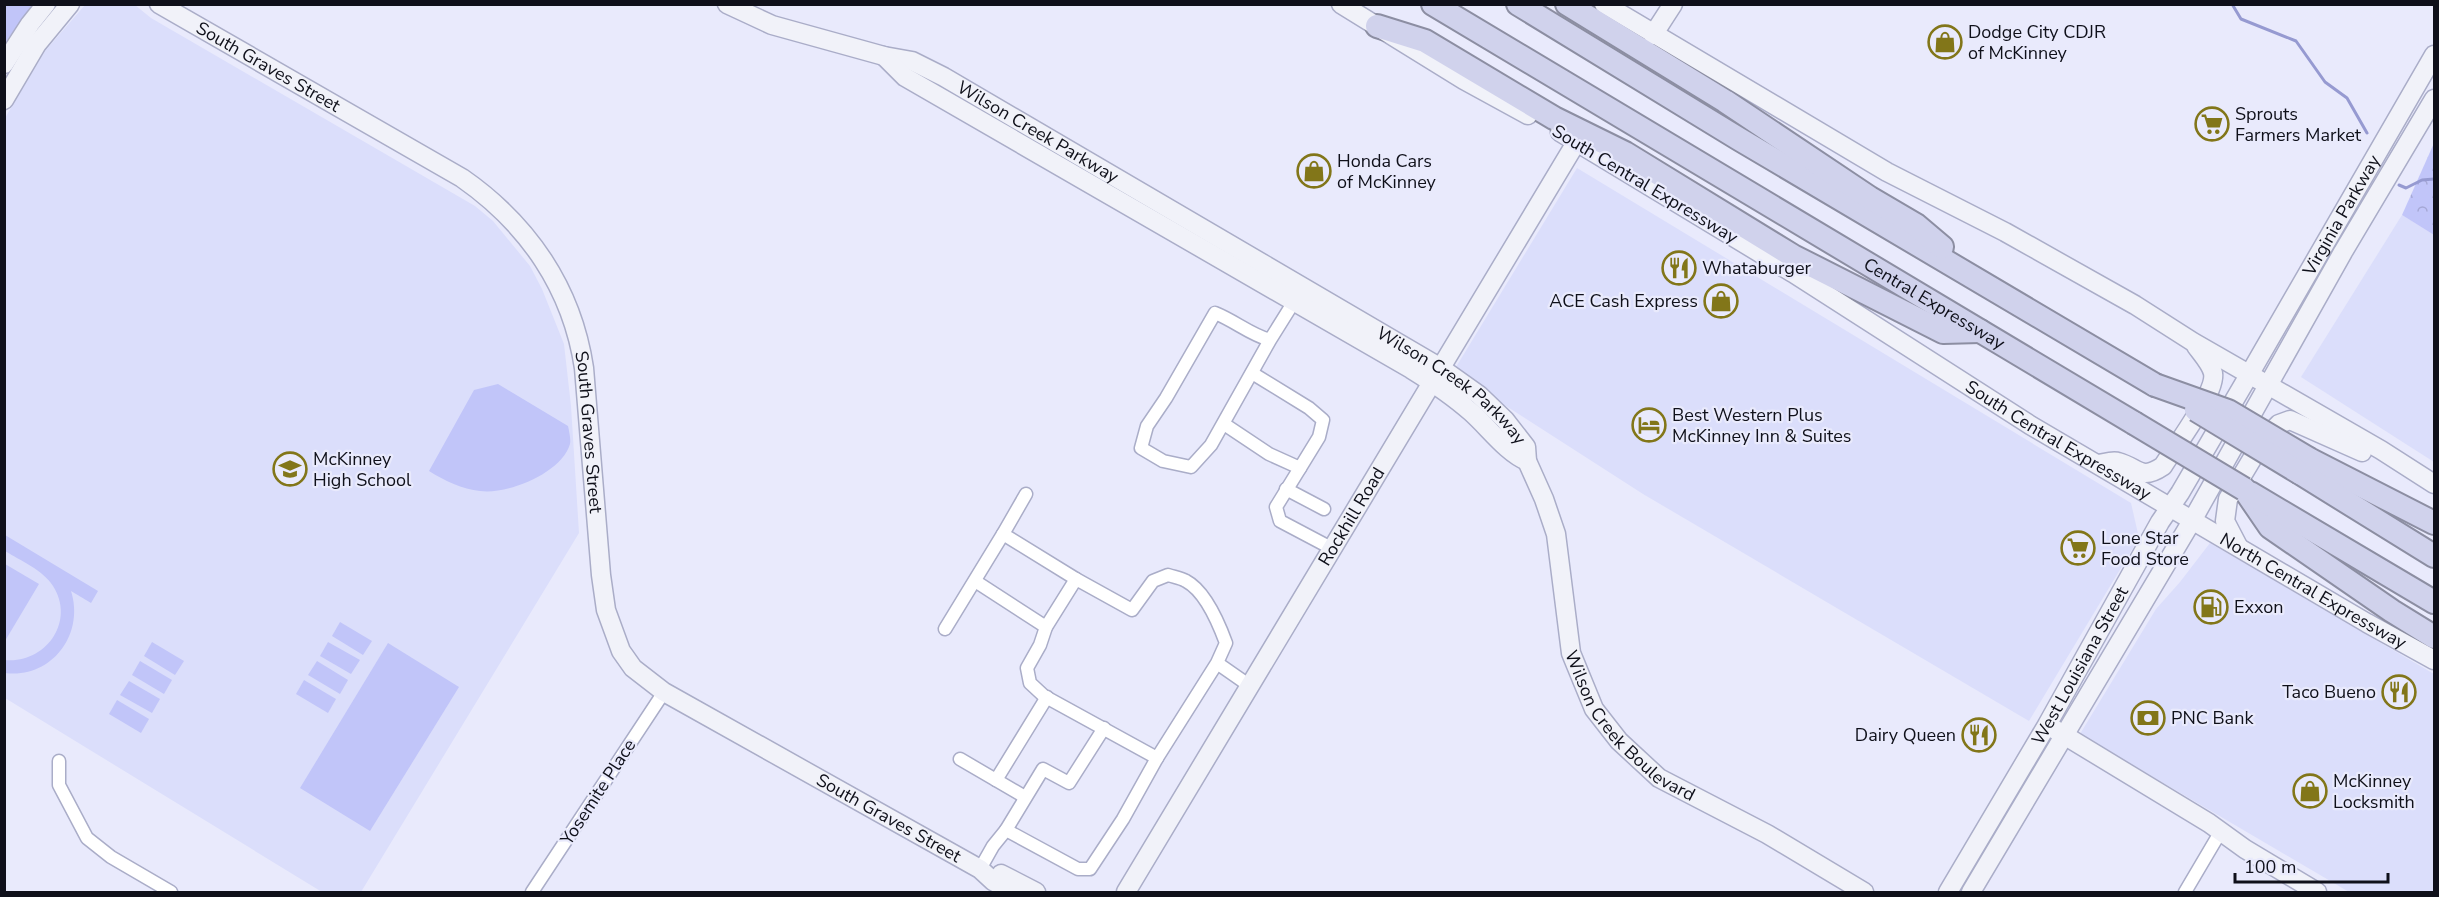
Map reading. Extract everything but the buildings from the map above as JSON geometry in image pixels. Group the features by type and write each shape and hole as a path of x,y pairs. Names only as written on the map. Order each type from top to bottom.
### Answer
{"highway":[{"name":"Central Expressway","path":"1433,4 2244,489 2274,518 2434,602"},
{"path":"1518,4 1739,140 2155,385 2304,466 2434,523"},
{"path":"1567,4 1725,101 1870,198 1916,225 2007,298"},
{"path":"1377,26 1425,40 1554,118 1625,153 1793,256 1942,332 1980,331"},
{"path":"2304,466 2434,556"},
{"path":"2274,518 2392,611 2434,637"}],"main road":[{"path":"4,64 46,4"},
{"path":"4,100 38,44 70,4"},
{"name":"South Graves Street","path":"159,4 462,178 505,212 537,250 563,294 576,328 582,353 606,610 621,651 633,668 664,692 982,870 1007,877 1036,892"},
{"name":"Wilson Creek Parkway","path":"727,4 772,25 884,56 912,61 944,77 1437,375 1468,410 1515,456 1527,461"},
{"name":"South Central Expressway","path":"1341,4 1464,80 1577,141 1793,273 2030,425 2193,519"},
{"path":"1604,4 1877,166 2005,232 2135,305 2193,342 2381,450 2434,485"},
{"path":"1653,35 1673,4"},
{"path":"4,80 25,46 30,24"},
{"name":"Virginia Parkway","path":"2249,375 2434,55"},
{"name":"Wilson Creek Parkway","path":"884,56 904,77 1294,300 1437,375"},
{"name":"Virginia Parkway","path":"1971,892 2193,519 2343,252 2434,99"},
{"name":"Rockhill Road","path":"1126,892 1577,141"},
{"path":"2097,464 2116,461 2144,474 2154,472 2163,466 2207,398 2213,382 2213,372 2193,342"},
{"name":"West Louisiana Street","path":"1948,892 2047,724 2157,527 2249,375"},
{"path":"2238,546 2225,521 2228,499 2264,439 2279,424 2290,420 2434,485"},
{"name":"Wilson Creek Boulevard","path":"1527,461 1556,534 1571,653 1594,709 1619,741 1659,778 1767,834 1864,892"},
{"name":"North Central Expressway","path":"2193,519 2367,623 2434,660"},
{"path":"2047,724 2317,892"},
{"name":"South Graves Street","path":"982,870 993,881 1012,892"}],"street":[{"path":"1270,340 1258,337 1232,320 1215,313 1147,426 1141,448 1163,461 1191,467 1211,445 1224,424 1294,300"},
{"path":"1252,373 1310,408 1323,420 1319,437 1276,507 1280,521 1333,549"},
{"path":"1224,424 1269,454 1300,468"},
{"path":"1286,489 1323,509"},
{"path":"945,629 1026,495"},
{"path":"1003,534 1132,610 1153,581 1168,575 1188,582 1202,597 1218,621 1226,643 1217,663 1157,758 1123,819 1090,869 1078,869 1006,830"},
{"path":"1076,579 1046,627 1040,645 1027,668 1029,683 1047,697 1157,758"},
{"path":"975,581 1046,627"},
{"path":"1217,663 1250,686"},
{"name":"Yosemite Place","path":"532,892 664,692"},
{"path":"996,780 1047,697"},
{"path":"982,870 993,846 1006,830 1043,769 1069,783 1104,728"},
{"path":"960,759 1025,798"},
{"path":"59,762 59,785 87,838 111,857 171,892"},
{"path":"2185,892 2221,831"}],"shaded area":[{"name":"McKinney High School","path":"85,5 135,5 151,18 475,206 493,221 530,266 542,289 564,344 571,406 579,533 361,892 322,892 5,698 5,118 45,51"},
{"path":"1577,168 2131,503 2139,538 2029,721 1643,494 1453,372"},
{"path":"2402,215 2434,235 2434,462 2301,377"},
{"path":"2210,543 2434,674 2434,892 2349,892 2080,734 2156,609"}],"green space":[{"path":"4,5 32,5 5,43"},
{"path":"2434,143 2434,235 2402,215"},
{"path":"498,384 568,426 570,444 565,455 545,473 532,480 518,486 491,491 473,490 460,486 429,471 474,390"},
{"path":"5,535 98,591 91,603 71,591 74,607 73,623 68,638 50,661 37,669 22,673 5,673 5,660 33,655 44,648 53,638 61,613 59,600 49,580 5,551"},
{"path":"5,564 39,584 5,641"},
{"path":"340,622 372,641 363,655 332,636"},
{"path":"152,642 184,661 175,675 144,656"},
{"path":"328,642 360,660 351,674 320,656"},
{"path":"388,643 459,687 370,831 300,788"},
{"path":"140,661 172,680 164,694 132,675"},
{"path":"317,661 348,680 340,694 308,675"},
{"path":"304,680 336,699 328,713 296,694"},
{"path":"129,681 160,699 152,713 120,695"},
{"path":"117,700 149,719 141,733 109,714"}],"waterway":[{"path":"2232,4 2241,19 2296,41 2325,82 2347,98 2367,133"},
{"path":"2399,185 2406,188 2422,180 2434,179"}],"place":[{"name":"Dodge City CDJR of McKinney","path":"1945,42"},
{"name":"Sprouts Farmers Market","path":"2212,124"},
{"name":"Honda Cars of McKinney","path":"1314,171"},
{"name":"Whataburger","path":"1679,268"},
{"name":"ACE Cash Express","path":"1721,301"},
{"name":"Best Western Plus McKinney Inn & Suites","path":"1649,425"},
{"name":"McKinney High School","path":"290,469"},
{"name":"Lone Star Food Store","path":"2078,548"},
{"name":"Exxon","path":"2211,607"},
{"name":"Taco Bueno","path":"2399,692"},
{"name":"PNC Bank","path":"2148,718"},
{"name":"Dairy Queen","path":"1979,735"},
{"name":"McKinney Locksmith","path":"2310,791"}]}
